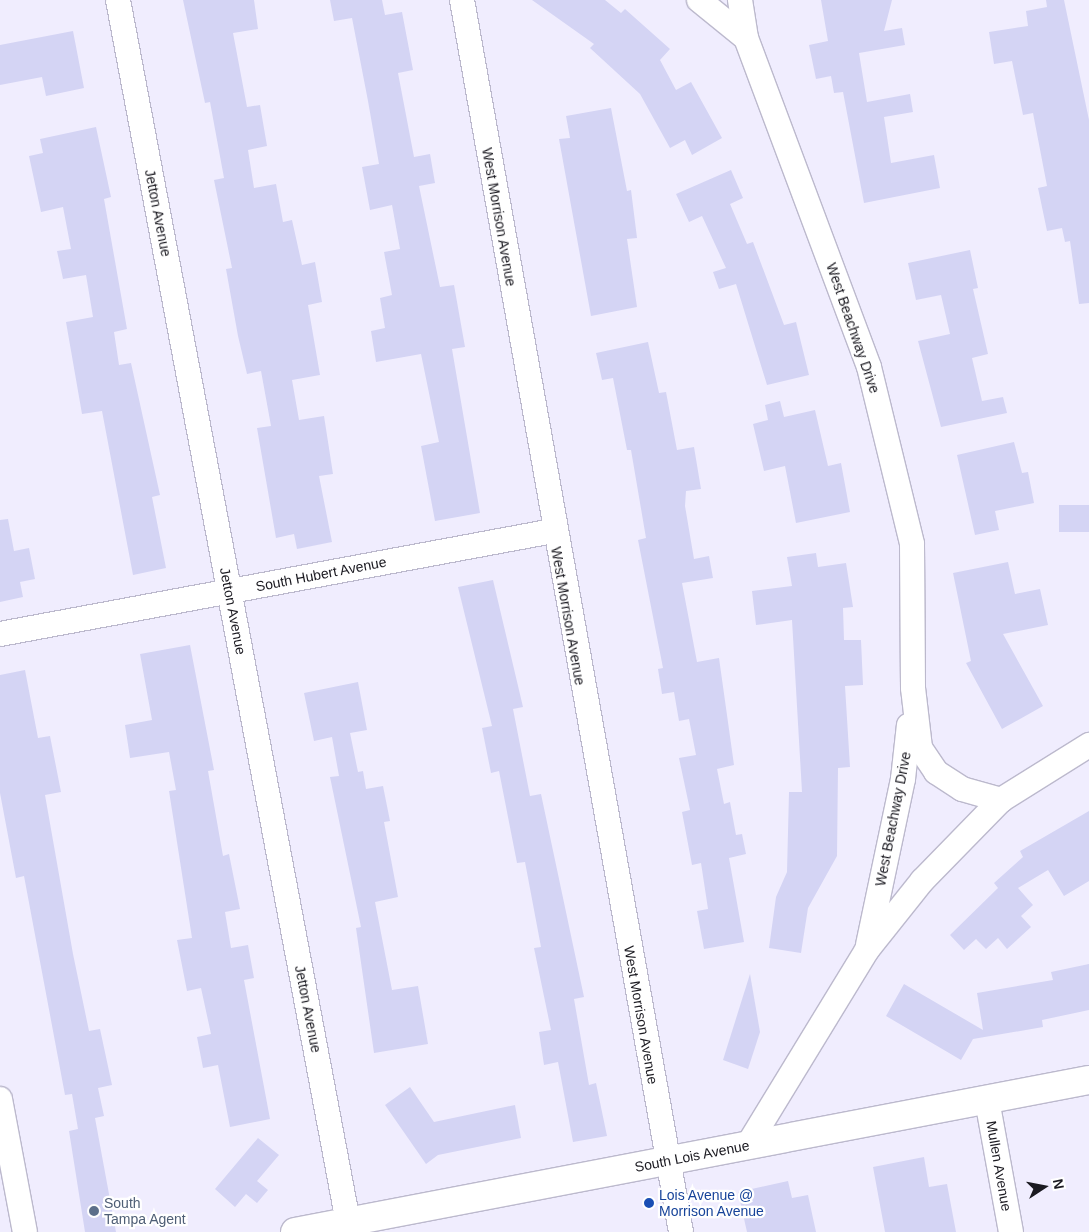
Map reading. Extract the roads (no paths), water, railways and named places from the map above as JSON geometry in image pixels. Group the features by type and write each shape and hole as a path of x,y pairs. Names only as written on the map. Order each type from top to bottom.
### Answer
{"street":[{"name":"Jetton Avenue","path":"118,0 348,1222"},
{"name":"West Morrison Avenue","path":"462,0 553,531 680,1232"},
{"path":"699,0 746,38"},
{"name":"West Beachway Drive","path":"740,0 746,38 869,366 912,544 913,688 904,779 867,950"},
{"name":"South Hubert Avenue","path":"0,634 553,531"},
{"name":"West Beachway Drive","path":"748,1145 867,950 922,881 1001,800 962,789 936,772 920,748 913,688"},
{"path":"1001,800 1089,745"},
{"name":"South Lois Avenue","path":"295,1232 1089,1080"},
{"path":"0,1099 26,1232"},
{"name":"Mullen Avenue","path":"987,1100 1011,1232"}],"place":[{"name":"Lois Avenue @ Morrison Avenue","path":"649,1203"},
{"name":"South Tampa Agent","path":"94,1211"}]}
